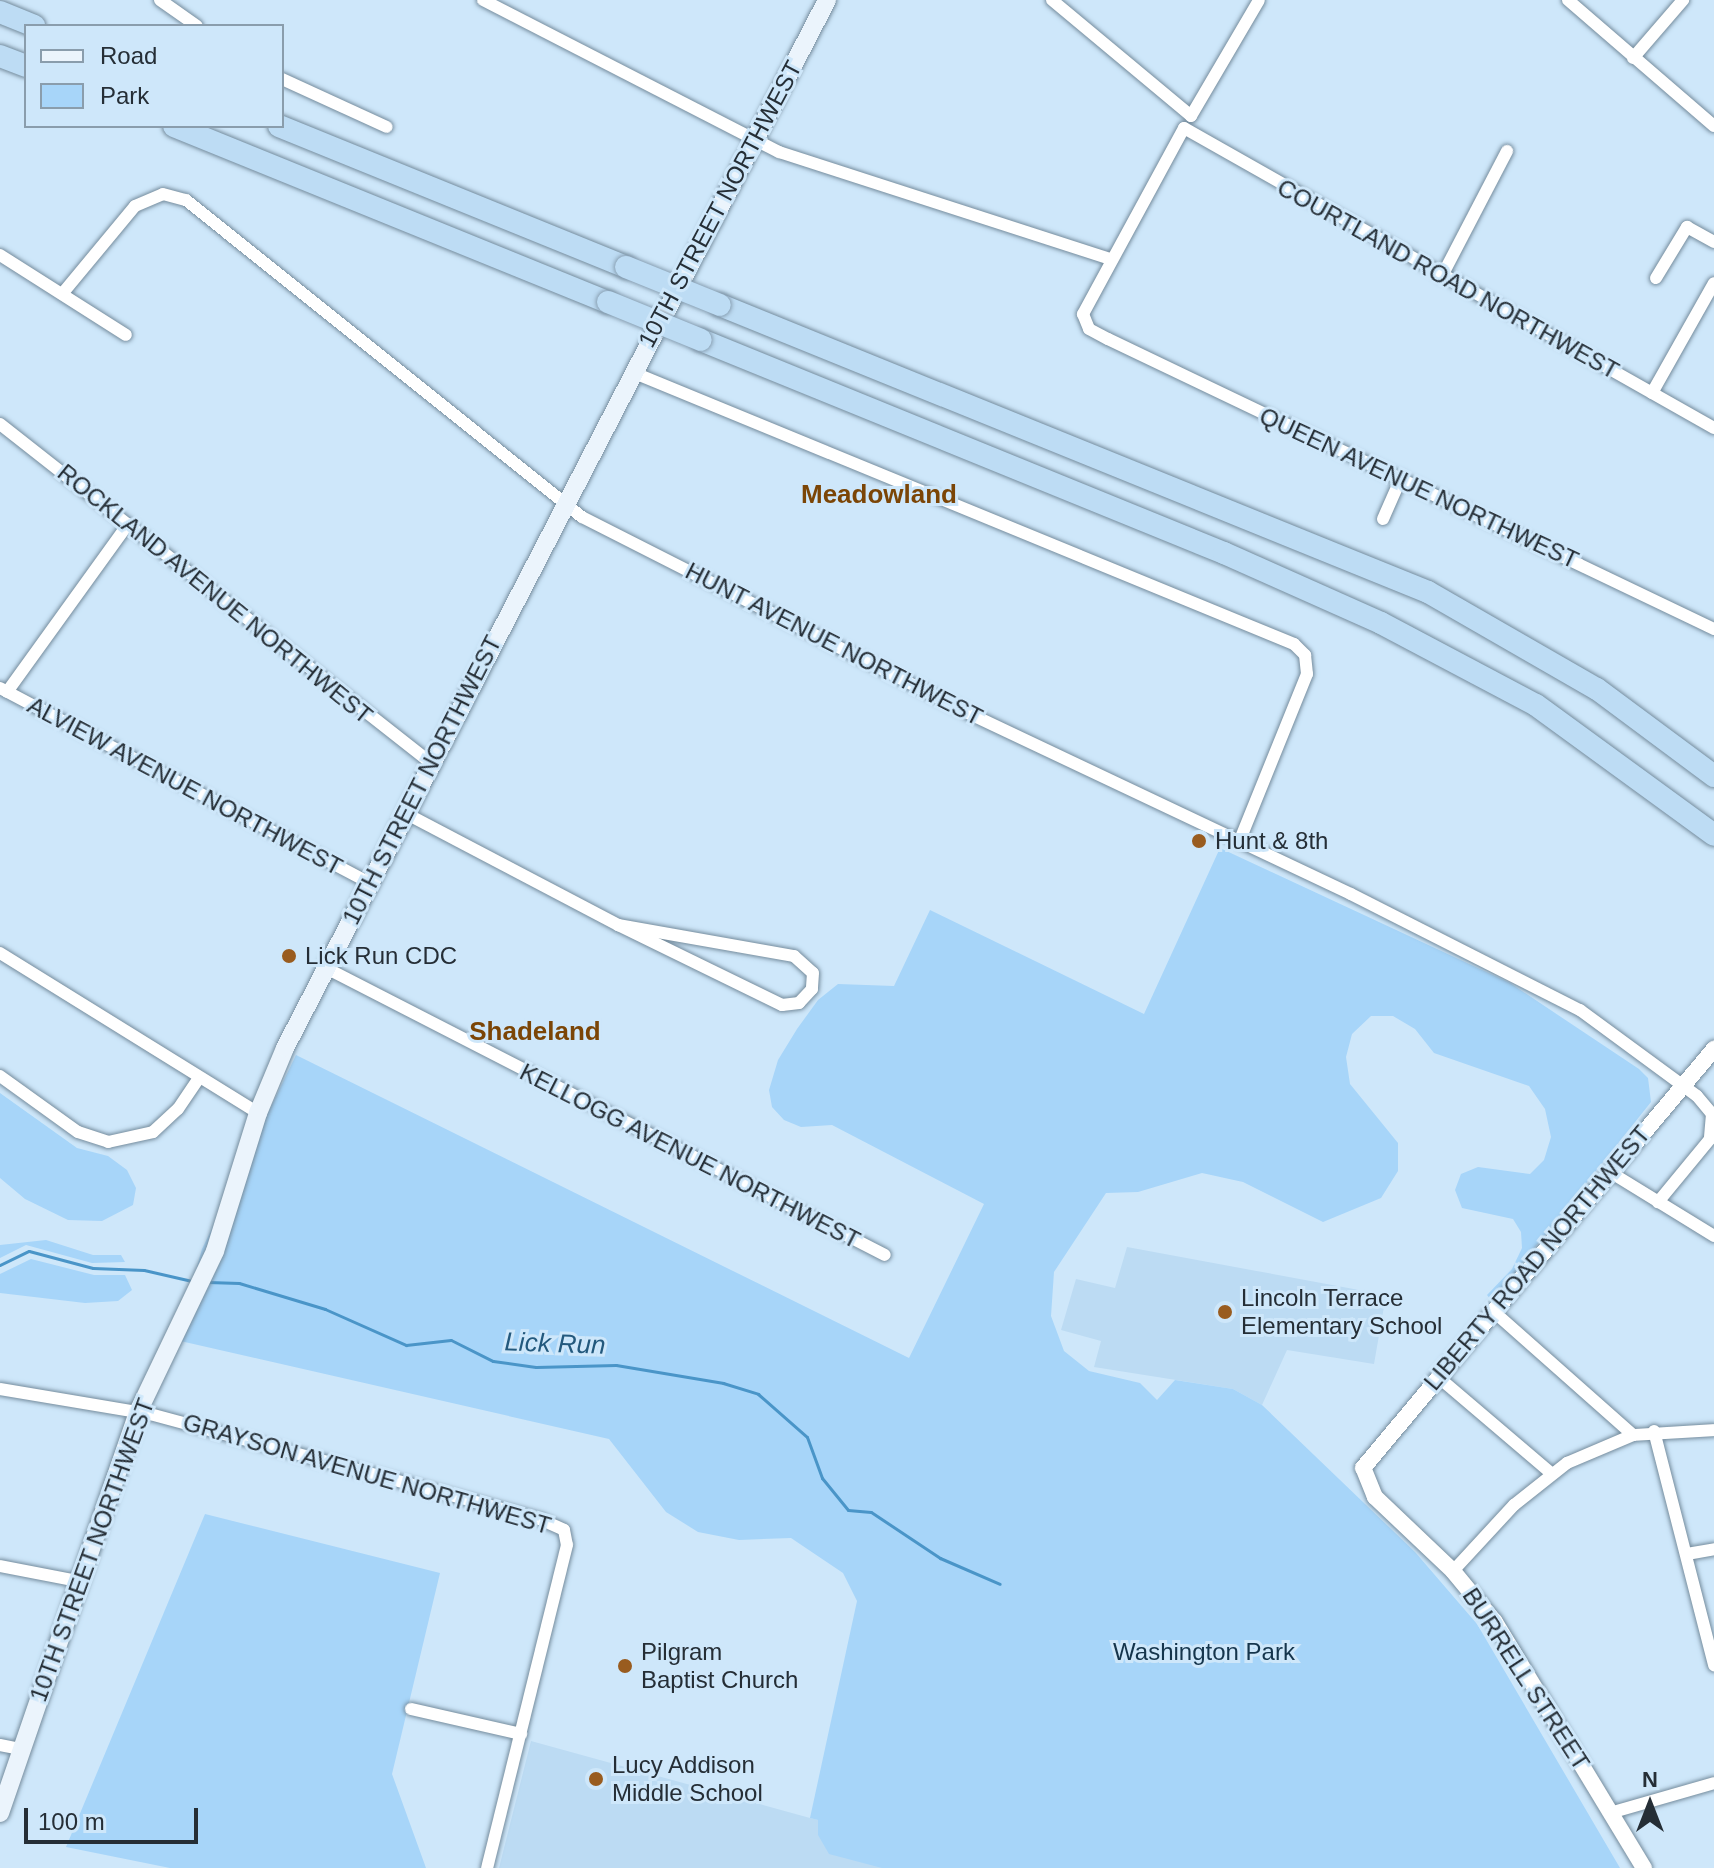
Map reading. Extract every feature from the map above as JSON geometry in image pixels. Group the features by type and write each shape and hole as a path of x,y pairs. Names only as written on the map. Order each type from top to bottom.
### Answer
{"highway":[{"path":"0,12 29,24"},
{"path":"0,56 24,65"},
{"path":"179,128 1224,553 1381,623 1536,705 1714,835"},
{"path":"284,128 1415,585 1560,666 1714,776"}],"main road":[{"name":"10TH STREET NORTHWEST","path":"0,1813 138,1412 171,1349 215,1251 258,1113 326,968 562,504 827,0"}],"street":[{"path":"160,0 194,24"},
{"path":"483,0 754,141 1111,259"},
{"name":"COURTLAND ROAD NORTHWEST","path":"1052,0 1187,122 1442,276 1714,428"},
{"name":"QUEEN AVENUE NORTHWEST","path":"1259,0 1111,259 1083,314 1089,329 1714,629"},
{"path":"1568,0 1714,126"},
{"path":"1633,58 1683,0"},
{"path":"284,80 387,127"},
{"path":"1442,276 1507,151"},
{"name":"HUNT AVENUE NORTHWEST","path":"62,294 135,206 163,194 186,200 562,504 966,712 1567,1003 1706,1105 1713,1131 1658,1202"},
{"path":"1656,278 1687,227 1714,242"},
{"path":"0,255 126,335"},
{"path":"1652,393 1714,283"},
{"path":"632,372 1300,648 1307,674 1239,842"},
{"name":"ROCKLAND AVENUE NORTHWEST","path":"0,424 431,763"},
{"path":"1383,519 1401,478"},
{"path":"3,690 128,524"},
{"name":"ALVIEW AVENUE NORTHWEST","path":"3,690 370,883"},
{"path":"405,813 618,925 782,1005 799,1003 812,989 813,973 794,956 618,925"},
{"path":"0,953 258,1113"},
{"name":"KELLOGG AVENUE NORTHWEST","path":"326,968 885,1255"},
{"name":"LIBERTY ROAD NORTHWEST","path":"1363,1468 1714,1049"},
{"path":"0,1076 78,1132 108,1142 153,1132 178,1109 199,1078"},
{"path":"1610,1172 1714,1236"},
{"path":"1493,1311 1597,1398 1633,1435"},
{"path":"1437,1376 1551,1473"},
{"name":"GRAYSON AVENUE NORTHWEST","path":"0,1389 138,1412 558,1525 567,1541 487,1868"},
{"path":"1453,1571 1551,1473 1633,1435 1654,1431 1714,1430"},
{"path":"1654,1431 1714,1665"},
{"name":"BURRELL STREET","path":"1363,1468 1375,1497 1453,1571 1495,1622 1613,1812 1644,1868"},
{"path":"1687,1554 1714,1549"},
{"path":"0,1566 78,1581"},
{"path":"411,1709 521,1734"},
{"path":"0,1745 20,1749"},
{"path":"1613,1812 1714,1783"}],"shaded area":[{"name":"Lincoln Terrace Elementary School","path":"1127,1247 1386,1295 1374,1364 1287,1350 1262,1405 1233,1389 1094,1367 1101,1341 1061,1330 1076,1279 1115,1288"},
{"name":"Lucy Addison Middle School","path":"531,1741 810,1818 1003,1864 1002,1868 499,1868"}],"green space":[{"name":"Washington Park","path":"1220,848 1510,983 1639,1069 1648,1078 1651,1102 1492,1301 1487,1295 1512,1269 1522,1248 1521,1232 1513,1219 1462,1208 1455,1190 1461,1174 1478,1167 1530,1174 1544,1160 1551,1137 1545,1109 1529,1086 1434,1053 1415,1029 1393,1016 1371,1016 1352,1034 1346,1057 1350,1084 1398,1143 1398,1171 1381,1198 1323,1222 1243,1182 1202,1173 1138,1192 1106,1193 1054,1272 1051,1316 1064,1351 1089,1371 1140,1383 1157,1400 1175,1380 1233,1389 1262,1405 1415,1552 1477,1624 1620,1868 882,1868 829,1854 818,1835 818,1820 810,1818 857,1601 843,1573 791,1538 739,1540 698,1532 666,1512 609,1439 176,1340 202,1249 296,1055 909,1358 984,1204 832,1125 801,1127 784,1120 772,1107 769,1090 778,1060 818,1000 838,984 894,986 930,910 1144,1014"},
{"path":"0,1093 77,1148 108,1156 127,1170 136,1188 133,1205 102,1221 68,1220 25,1199 0,1178"},
{"path":"46,1240 93,1255 121,1255 125,1262 92,1263 26,1245 0,1258 0,1245"},
{"path":"31,1259 94,1275 125,1275 132,1290 118,1301 85,1303 0,1293 0,1274"},
{"path":"205,1514 440,1573 392,1774 426,1868 170,1868 66,1847"}],"waterway":[{"name":"Lick Run","path":"0,1265 29,1251 93,1268 144,1270 192,1281"},
{"name":"Lick Run","path":"208,1282 239,1283 325,1309 406,1345 451,1340 493,1361 536,1367 616,1365 723,1383 758,1394 807,1437 822,1478 848,1510 871,1512 940,1558 1000,1584"}],"place":[{"name":"Hunt & 8th","path":"1199,841"},
{"name":"Lick Run CDC","path":"289,956"},
{"name":"Lincoln Terrace Elementary School","path":"1225,1312"},
{"name":"Pilgram Baptist Church","path":"625,1666"},
{"name":"Lucy Addison Middle School","path":"596,1779"}],"district":[{"name":"Meadowland","path":"879,495"},
{"name":"Shadeland","path":"535,1032"}]}
